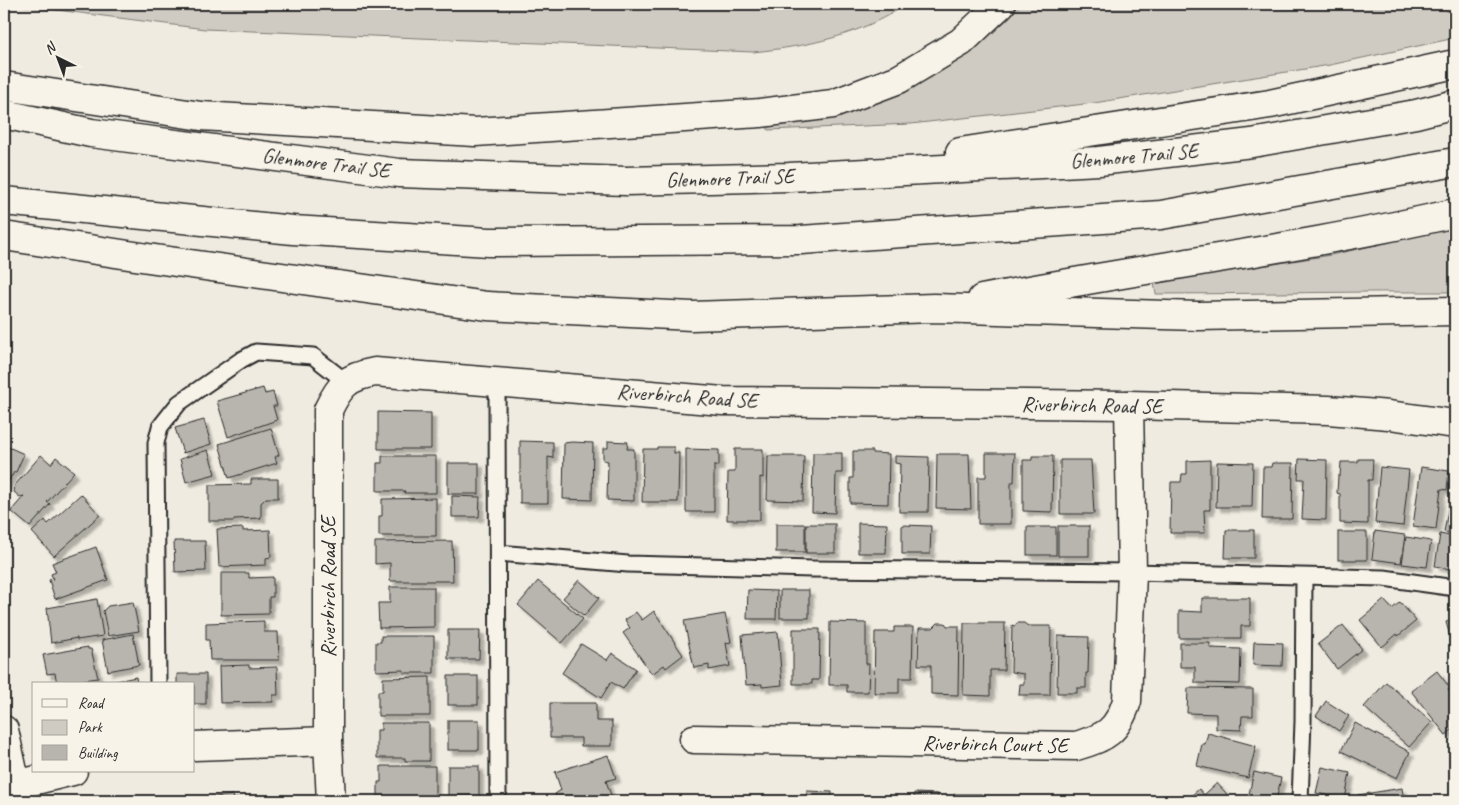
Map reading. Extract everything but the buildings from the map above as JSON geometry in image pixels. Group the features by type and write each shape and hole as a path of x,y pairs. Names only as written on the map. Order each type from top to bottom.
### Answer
{"main road":[{"path":"4,86 200,116 475,132 760,113 833,104 899,78 961,42 1001,4"},
{"path":"789,176 1085,133 1260,105 1455,64"},
{"name":"Glenmore Trail SE","path":"4,114 92,133 399,173 626,181 789,176 1099,161 1252,144 1416,114 1455,104"},
{"path":"4,201 293,230 489,242 801,240 1160,215 1455,162"},
{"path":"934,308 1074,281 1300,244 1455,213"},
{"path":"4,236 487,306 692,316 934,308 1198,316 1455,312"},
{"name":"Riverbirch Road SE","path":"331,801 328,741 328,410 336,393 346,382 359,375 375,372 723,400 1129,405 1328,410 1389,415 1455,424"},
{"name":"Riverbirch Court SE","path":"694,739 1076,746 1108,734 1122,717 1127,701 1132,572 1129,405"},
{"path":"4,730 10,788 69,772"},
{"path":"195,746 328,741"}],"lane":[{"path":"158,682 156,443 160,426 179,403 240,360 256,352 313,356 346,382"},
{"path":"497,381 498,801"},
{"path":"498,553 628,564 1384,578 1455,588"},
{"path":"1300,801 1303,722 1304,577"}],"green space":[{"path":"10,4 907,4 870,24 833,38 814,43 753,52 205,29"},
{"path":"1021,4 1440,4 1455,20 1455,38 1330,65 1094,103 911,124 768,130 767,125 887,97 957,60 1007,20"},
{"path":"1455,227 1455,292 1156,294 1154,283 1331,255"}]}
